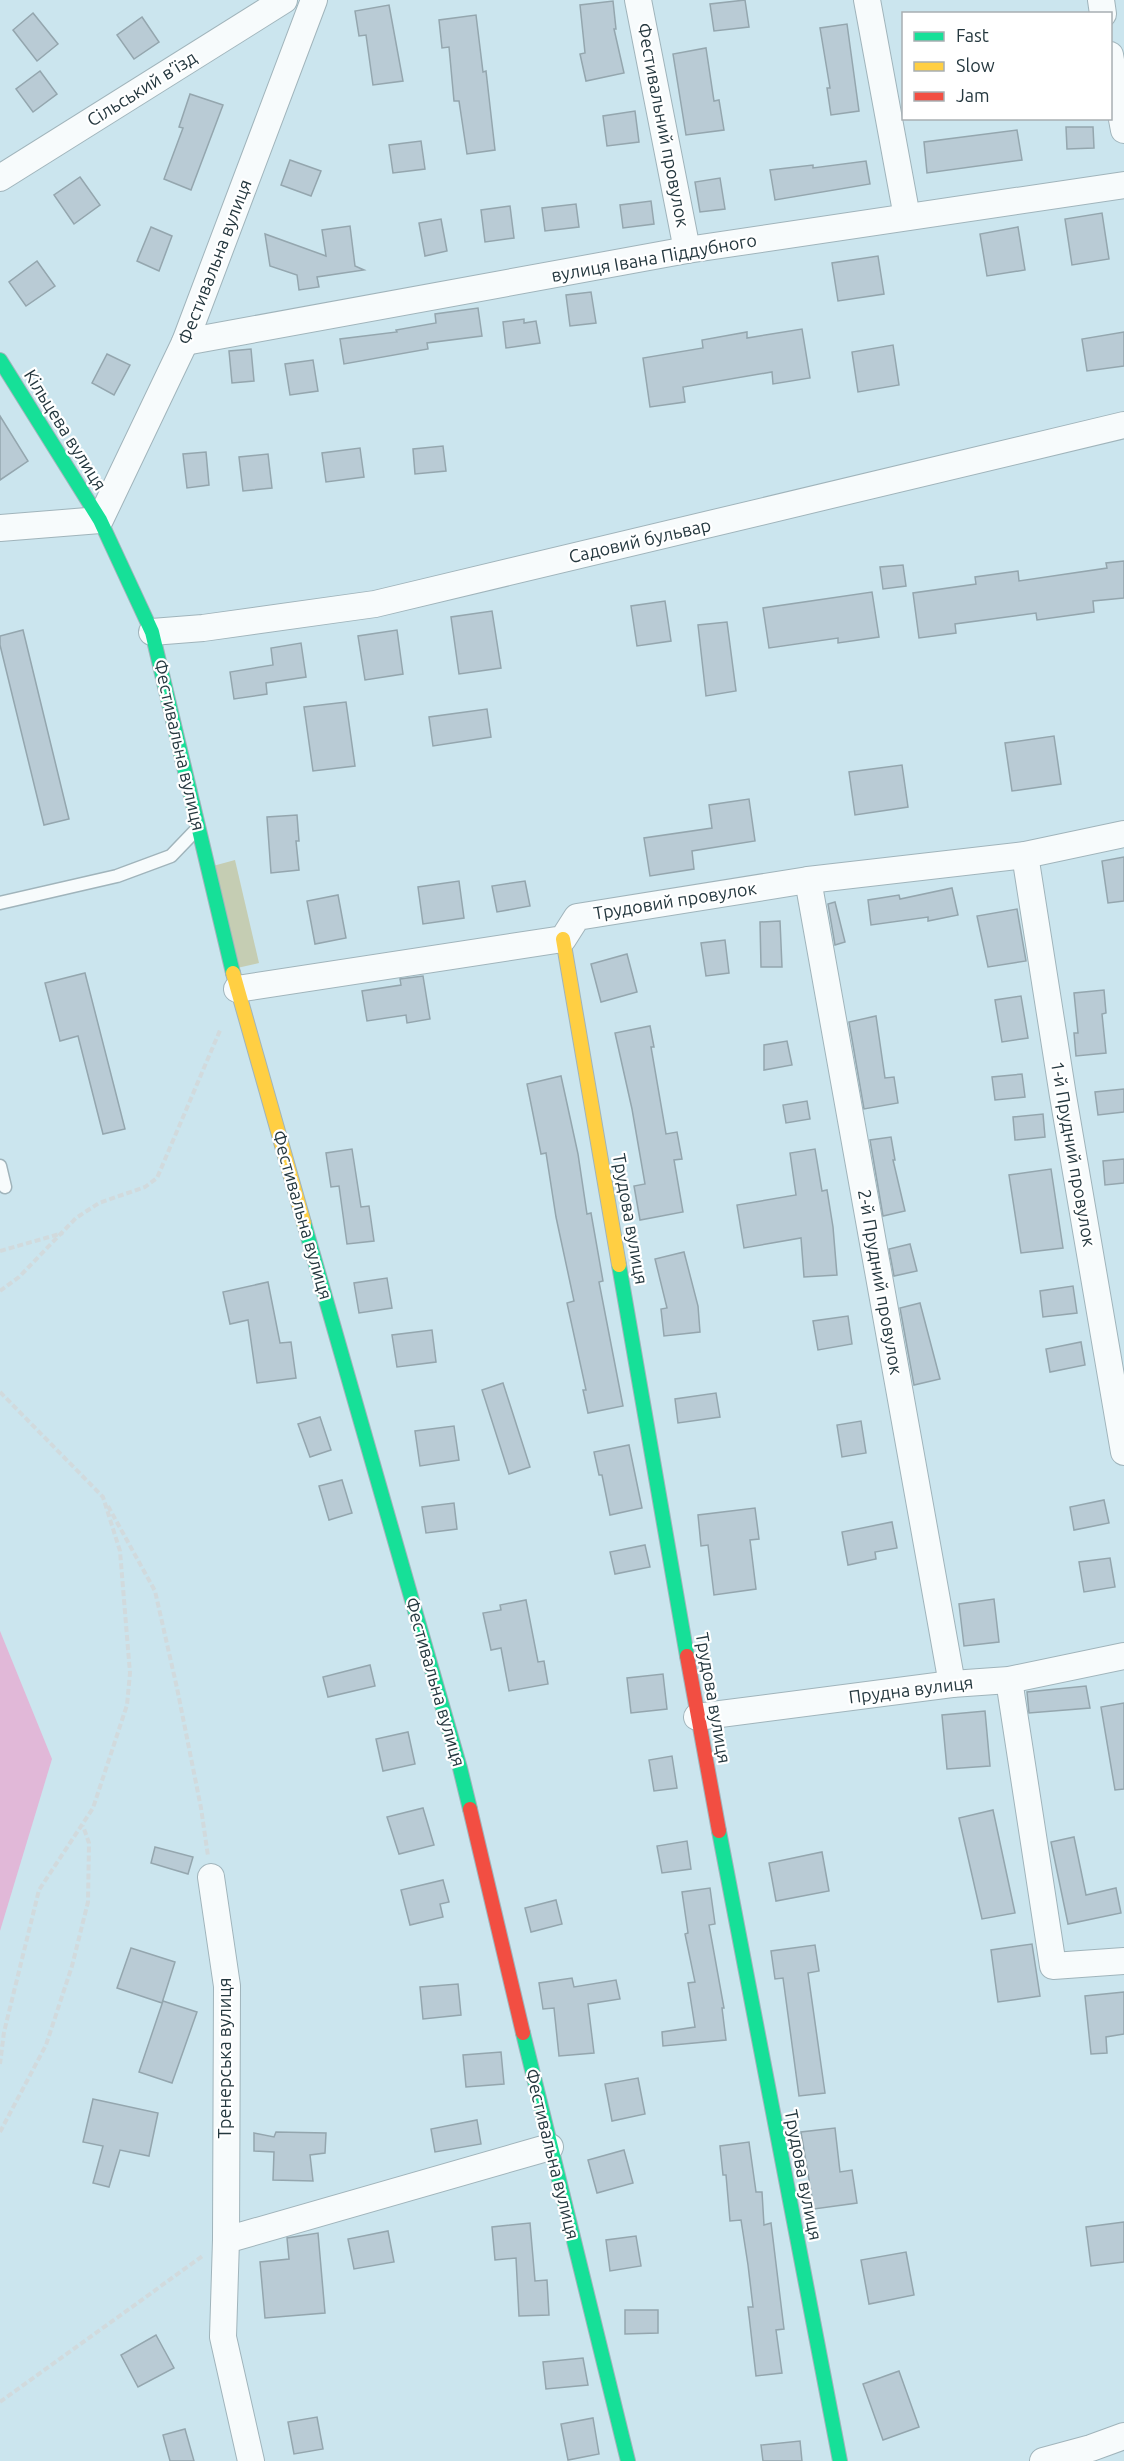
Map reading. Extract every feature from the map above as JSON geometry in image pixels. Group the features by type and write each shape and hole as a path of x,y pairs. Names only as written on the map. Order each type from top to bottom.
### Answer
{"street":[{"name":"Сільський в’їзд","path":"0,178 284,0"},
{"name":"Фестивальна вулиця","path":"314,0 185,342 100,520 152,632 237,989 460,1768 550,2147 628,2461"},
{"name":"Фестивальний провулок","path":"639,0 687,250"},
{"path":"867,0 907,217"},
{"path":"1112,66 1124,130"},
{"name":"вулиця Івана Піддубного","path":"185,342 687,250 1124,185"},
{"name":"Кільцева вулиця","path":"0,360 100,520"},
{"name":"Садовий бульвар","path":"152,632 203,628 375,604 1124,425"},
{"path":"0,528 100,520"},
{"name":"Трудовий провулок","path":"563,939 577,917 808,880 1024,855 1124,834"},
{"name":"1-й Прудний провулок","path":"1024,855 1124,1452"},
{"name":"2-й Прудний провулок","path":"808,880 952,1684"},
{"path":"237,989 563,939"},
{"name":"Трудова вулиця","path":"563,939 697,1717 840,2461"},
{"name":"Прудна вулиця","path":"697,1717 952,1684 1009,1680 1124,1656"},
{"path":"1009,1680 1053,1966 1124,1961"},
{"name":"Тренерська вулиця","path":"211,1877 227,1986 226,2240 223,2337 251,2461"},
{"path":"226,2240 550,2147"},
{"path":"1043,2461 1124,2436"}],"lane":[{"path":"0,903 117,876 171,856 198,828"},
{"path":"0,1166 5,1187"}],"path":[{"path":"0,1291 19,1278 76,1218 99,1203 144,1187 157,1178 237,989"},
{"path":"0,1251 64,1232"},
{"path":"0,1392 103,1497 155,1591 199,1797 211,1877"},
{"path":"0,2064 4,2032 39,1890 93,1808 128,1705 130,1673 120,1551 103,1497"},
{"path":"0,2132 46,2045 72,1966 88,1902 89,1843 82,1825"},
{"path":"0,2402 226,2240"}],"green space":[{"path":"235,860 259,963 237,968 213,866"}],"shaded area":[{"path":"0,1631 52,1759 0,1931"}],"building":[{"path":"745,0 749,27 714,31 710,4"},
{"path":"613,1 616,29 614,29 624,73 586,81 580,54 585,53 580,5"},
{"path":"389,5 403,81 373,85 366,35 359,36 355,11"},
{"path":"33,13 58,44 37,61 13,30"},
{"path":"476,15 483,72 486,71 495,150 467,154 459,101 454,101 449,47 442,48 439,20"},
{"path":"142,17 159,42 134,59 117,35"},
{"path":"847,24 859,111 831,115 827,88 830,88 820,28"},
{"path":"706,48 714,101 719,100 724,130 686,135 673,54"},
{"path":"40,71 57,94 33,112 16,89"},
{"path":"190,94 223,105 191,190 164,179 183,128 179,127"},
{"path":"635,111 639,142 607,146 603,116"},
{"path":"1066,127 1093,127 1094,148 1067,149"},
{"path":"1017,130 1022,160 927,173 924,142"},
{"path":"421,141 425,169 393,173 389,145"},
{"path":"290,160 321,171 311,196 281,185"},
{"path":"866,161 870,184 775,200 770,170 813,165 813,168"},
{"path":"80,177 100,205 74,224 54,195"},
{"path":"720,178 725,209 700,212 695,182"},
{"path":"651,201 654,224 623,228 620,205"},
{"path":"576,204 579,227 545,231 542,208"},
{"path":"510,206 514,238 485,242 481,210"},
{"path":"1102,213 1109,259 1072,265 1065,219"},
{"path":"441,219 447,251 425,256 419,223"},
{"path":"350,226 355,266 364,270 317,277 319,287 299,290 297,275 270,266 265,234 326,256 322,230"},
{"path":"151,227 172,236 159,271 137,261"},
{"path":"1018,227 1025,270 987,276 980,234"},
{"path":"878,256 884,294 838,301 832,263"},
{"path":"37,261 55,286 26,306 9,282"},
{"path":"591,292 596,323 570,326 566,295"},
{"path":"478,308 482,336 427,343 428,349 344,364 340,339 397,332 396,330 436,323 435,314"},
{"path":"524,319 524,323 536,321 540,343 506,348 503,322"},
{"path":"802,329 810,378 773,384 772,372 683,387 685,402 650,407 643,358 703,348 702,340 747,332 747,338"},
{"path":"1124,332 1124,366 1087,371 1082,339"},
{"path":"893,345 899,385 858,392 852,352"},
{"path":"251,349 254,381 232,383 229,351"},
{"path":"107,354 130,365 114,395 92,383"},
{"path":"313,360 318,391 290,395 285,364"},
{"path":"0,416 28,461 0,480"},
{"path":"443,446 446,471 415,474 413,449"},
{"path":"360,448 364,477 326,482 322,453"},
{"path":"206,452 209,485 187,488 183,454"},
{"path":"268,454 272,488 243,491 239,457"},
{"path":"1124,561 1124,598 1093,601 1094,612 1037,620 1036,613 955,624 956,633 919,638 913,593 976,584 975,577 1018,571 1019,581 1107,568 1106,563"},
{"path":"903,565 906,586 883,589 880,567"},
{"path":"872,592 879,637 838,643 838,638 769,648 763,608"},
{"path":"665,601 671,641 637,646 631,606"},
{"path":"492,611 501,668 459,674 451,617"},
{"path":"727,622 736,691 706,696 698,625"},
{"path":"23,630 69,819 44,825 0,645 0,636"},
{"path":"397,630 403,674 365,680 358,636"},
{"path":"301,643 306,677 266,683 267,694 234,699 230,672 273,665 271,648"},
{"path":"346,702 355,766 313,771 304,707"},
{"path":"487,709 491,737 433,746 429,717"},
{"path":"1054,736 1061,784 1012,791 1005,743"},
{"path":"902,765 908,807 855,815 849,772"},
{"path":"749,799 755,841 692,851 694,869 650,876 644,838 712,828 709,805"},
{"path":"297,815 299,841 296,841 299,870 271,873 267,817"},
{"path":"1124,857 1124,901 1108,903 1102,861"},
{"path":"459,881 464,918 423,924 418,887"},
{"path":"525,881 530,906 497,912 492,886"},
{"path":"952,888 958,915 928,921 928,917 871,925 868,900 899,895 900,899"},
{"path":"338,895 346,938 315,944 307,901"},
{"path":"835,902 845,942 835,945 828,904"},
{"path":"1017,909 1026,961 988,967 977,916"},
{"path":"780,921 782,967 761,967 760,922"},
{"path":"725,940 729,973 706,976 701,943"},
{"path":"627,954 637,992 601,1002 591,964"},
{"path":"85,973 125,1129 103,1134 78,1036 60,1041 45,983"},
{"path":"423,976 430,1019 407,1023 406,1015 367,1021 362,991 401,985 400,979"},
{"path":"1104,990 1106,1013 1102,1014 1106,1053 1076,1056 1074,1033 1078,1033 1074,993"},
{"path":"1021,996 1028,1038 1002,1042 995,1000"},
{"path":"876,1016 885,1078 894,1077 898,1103 864,1109 849,1022"},
{"path":"650,1026 654,1047 651,1047 666,1134 677,1132 682,1159 674,1160 683,1212 640,1220 634,1186 645,1184 632,1109 615,1033"},
{"path":"787,1041 792,1065 764,1070 764,1045"},
{"path":"1022,1074 1025,1097 995,1100 992,1077"},
{"path":"561,1076 578,1154 587,1214 591,1213 603,1281 599,1282 623,1406 588,1413 583,1390 586,1390 567,1303 574,1301 556,1217 546,1153 541,1154 527,1084"},
{"path":"1124,1089 1124,1112 1098,1115 1095,1092"},
{"path":"807,1101 810,1119 786,1123 783,1105"},
{"path":"1043,1114 1045,1137 1015,1140 1013,1117"},
{"path":"891,1137 895,1160 893,1160 905,1211 883,1216 870,1140"},
{"path":"352,1149 361,1207 369,1206 374,1241 347,1244 339,1186 331,1187 326,1153"},
{"path":"815,1149 822,1191 827,1190 837,1275 804,1277 801,1238 744,1248 737,1205 796,1195 790,1153"},
{"path":"1124,1159 1124,1183 1105,1185 1103,1161"},
{"path":"1051,1169 1063,1248 1021,1253 1009,1175"},
{"path":"910,1244 917,1271 894,1276 889,1249"},
{"path":"684,1252 698,1306 700,1332 664,1336 661,1309 667,1308 655,1259"},
{"path":"387,1278 392,1308 359,1313 354,1283"},
{"path":"268,1282 280,1343 291,1342 296,1378 257,1383 248,1320 230,1324 223,1292"},
{"path":"1073,1286 1077,1313 1043,1317 1040,1291"},
{"path":"920,1303 940,1379 914,1385 900,1308"},
{"path":"848,1316 852,1344 818,1350 813,1321"},
{"path":"432,1330 436,1362 397,1367 392,1335"},
{"path":"1081,1342 1085,1365 1050,1372 1046,1349"},
{"path":"503,1383 530,1467 509,1474 482,1390"},
{"path":"716,1393 720,1417 678,1423 675,1399"},
{"path":"320,1417 331,1450 310,1457 298,1424"},
{"path":"861,1421 866,1453 842,1457 837,1425"},
{"path":"454,1426 459,1460 420,1466 415,1431"},
{"path":"629,1445 642,1508 610,1515 602,1475 599,1475 594,1452"},
{"path":"342,1480 352,1513 329,1520 319,1486"},
{"path":"1104,1500 1109,1523 1074,1530 1070,1507"},
{"path":"454,1503 457,1529 426,1533 422,1507"},
{"path":"755,1508 759,1539 750,1540 756,1589 714,1595 708,1545 701,1546 698,1515"},
{"path":"892,1522 897,1548 875,1552 876,1559 848,1565 842,1532"},
{"path":"645,1545 650,1567 615,1574 610,1552"},
{"path":"1110,1558 1115,1587 1084,1592 1079,1562"},
{"path":"994,1599 999,1642 964,1646 959,1604"},
{"path":"526,1600 538,1662 544,1661 548,1684 509,1691 501,1648 491,1650 483,1613 501,1610 500,1605"},
{"path":"370,1665 375,1686 328,1697 323,1677"},
{"path":"663,1674 667,1709 631,1713 627,1678"},
{"path":"1086,1686 1090,1708 1029,1713 1027,1692"},
{"path":"1124,1703 1124,1789 1115,1790 1101,1707"},
{"path":"985,1711 990,1766 947,1769 942,1715"},
{"path":"408,1732 415,1764 383,1771 376,1739"},
{"path":"672,1756 677,1788 654,1791 649,1760"},
{"path":"423,1808 434,1845 399,1854 387,1817"},
{"path":"993,1810 1015,1913 982,1919 959,1818"},
{"path":"1074,1837 1086,1895 1116,1888 1121,1913 1068,1924 1051,1842"},
{"path":"687,1841 691,1869 662,1873 657,1846"},
{"path":"155,1847 193,1857 188,1874 151,1863"},
{"path":"822,1852 829,1891 776,1901 769,1863"},
{"path":"443,1880 449,1902 440,1904 443,1917 410,1925 401,1890"},
{"path":"710,1888 715,1924 709,1925 724,2008 722,2008 726,2040 663,2046 662,2032 695,2027 688,1983 695,1982 685,1934 688,1933 682,1892"},
{"path":"556,1900 562,1924 531,1932 525,1908"},
{"path":"1032,1944 1040,1996 998,2002 991,1950"},
{"path":"815,1945 819,1971 808,1973 825,2093 799,2096 783,1978 775,1979 771,1951"},
{"path":"131,1948 175,1962 162,2003 117,1988"},
{"path":"572,1978 574,1987 616,1980 620,1999 588,2004 594,2053 559,2056 554,2008 543,2009 539,1983"},
{"path":"458,1984 461,2015 423,2019 420,1987"},
{"path":"1124,1992 1124,2034 1106,2037 1107,2053 1091,2054 1085,1996"},
{"path":"163,2001 197,2012 172,2083 139,2072"},
{"path":"501,2052 504,2084 466,2087 463,2055"},
{"path":"638,2078 645,2114 612,2121 605,2084"},
{"path":"93,2099 158,2113 149,2156 120,2150 109,2187 93,2183 103,2146 83,2142"},
{"path":"477,2120 481,2144 435,2152 431,2129"},
{"path":"835,2128 840,2172 852,2170 857,2203 814,2209 801,2132"},
{"path":"276,2132 326,2133 325,2153 310,2155 313,2181 273,2180 274,2152 254,2151 254,2133 274,2137"},
{"path":"749,2142 756,2192 762,2192 764,2225 771,2223 784,2329 776,2330 782,2373 756,2376 748,2307 753,2307 741,2220 730,2221 726,2175 723,2175 720,2146"},
{"path":"624,2150 633,2183 597,2193 588,2160"},
{"path":"1124,2222 1124,2262 1091,2266 1086,2227"},
{"path":"530,2223 535,2281 547,2280 549,2315 519,2316 516,2258 495,2260 492,2227"},
{"path":"388,2231 394,2262 354,2269 348,2239"},
{"path":"318,2233 325,2313 265,2318 260,2262 289,2259 287,2238"},
{"path":"636,2236 641,2266 610,2271 606,2240"},
{"path":"906,2252 914,2295 869,2304 861,2260"},
{"path":"625,2310 658,2310 658,2333 625,2334"},
{"path":"156,2335 174,2368 138,2387 121,2355"},
{"path":"583,2358 588,2385 546,2389 543,2362"},
{"path":"899,2371 919,2427 883,2440 863,2384"},
{"path":"317,2417 323,2449 294,2454 288,2422"},
{"path":"593,2418 599,2454 568,2460 561,2424"},
{"path":"185,2429 194,2461 170,2461 163,2435"},
{"path":"800,2441 802,2461 763,2461 761,2445"}],"traffic: fast":[{"path":"0,360 100,520 152,632 233,973"},
{"path":"304,1223 470,1809"},
{"path":"619,1265 687,1656"},
{"path":"719,1831 840,2461"},
{"path":"523,2033 628,2461"}],"traffic: slow":[{"path":"563,939 619,1265"},
{"path":"233,973 304,1223"}],"traffic: jam":[{"path":"687,1656 719,1831"},
{"path":"470,1809 523,2033"}]}
